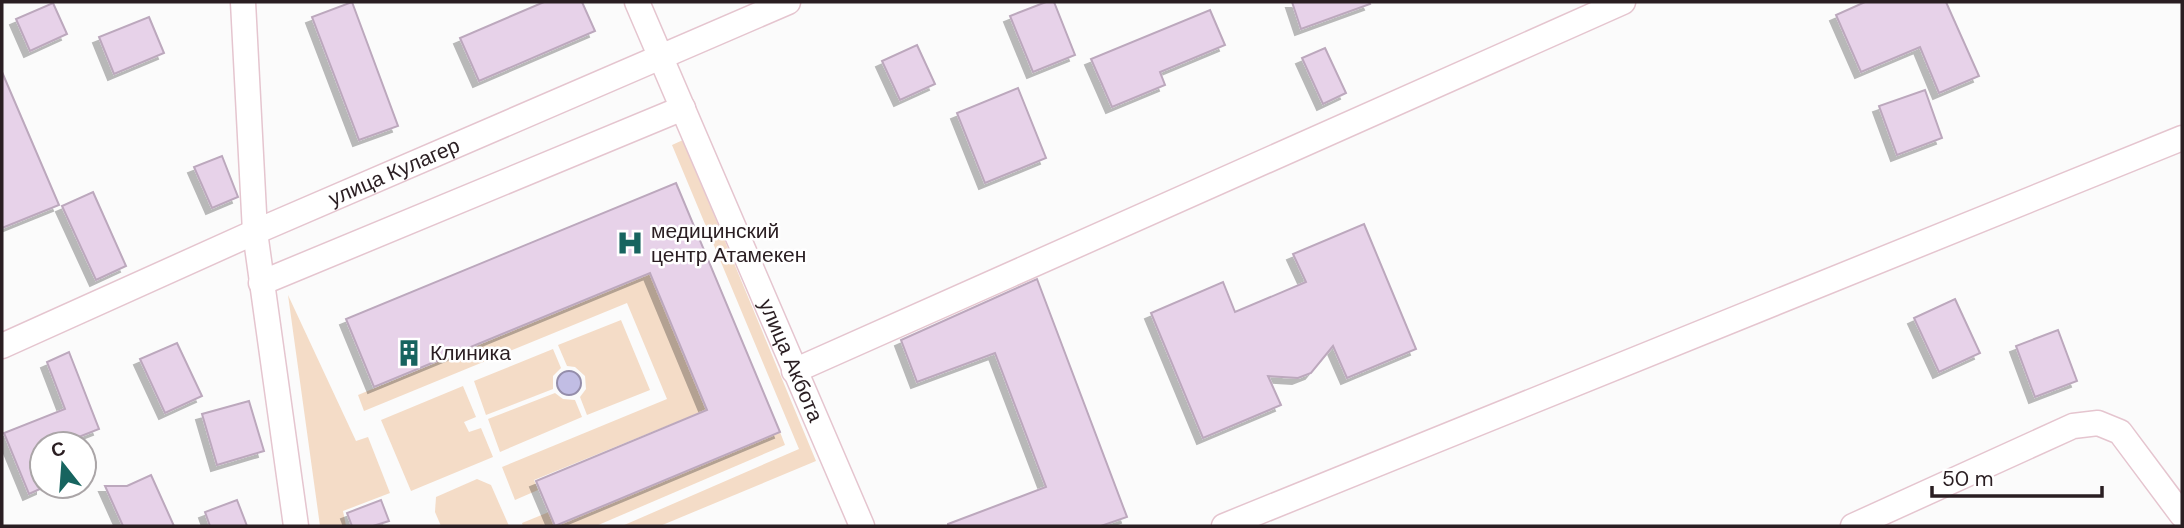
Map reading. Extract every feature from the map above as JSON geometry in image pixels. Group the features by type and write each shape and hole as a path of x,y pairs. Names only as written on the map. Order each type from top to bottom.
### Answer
{"street":[{"path":"243,2 255,232 296,526"},
{"name":"улица Акбота","path":"637,2 862,526"},
{"name":"улица Кулагер","path":"2,346 255,232 788,2"},
{"path":"794,371 1623,2"},
{"path":"261,284 683,107"},
{"path":"1224,526 2182,138"},
{"path":"1853,526 2073,426 2098,423 2120,432 2182,515"}],"shaded area":[{"path":"683,140 816,461 660,526 622,526 799,449 672,145"},
{"path":"650,274 706,410 534,480 538,490 515,500 502,467 667,399 627,303 364,411 358,395"},
{"path":"288,295 356,441 368,437 390,493 343,511 346,526 320,526"},
{"path":"621,320 650,390 587,415 580,397 586,389 585,376 575,367 567,366 558,345"},
{"path":"553,349 561,368 553,376 553,389 486,415 474,381"},
{"path":"564,371 574,371 581,378 581,388 574,395 564,395 557,388 557,378"},
{"path":"463,386 476,417 464,422 469,432 481,428 493,457 411,491 381,420"},
{"path":"555,393 563,399 575,400 582,417 500,452 488,419"},
{"path":"780,432 785,445 596,526 557,526"},
{"path":"477,479 491,485 509,526 441,526 435,512 436,497"},
{"path":"549,512 555,526 523,526 522,523"}],"building":[{"path":"352,2 398,126 359,140 312,17"},
{"path":"544,2 582,2 595,31 479,81 460,38"},
{"path":"1046,2 1054,2 1075,55 1033,72 1010,16"},
{"path":"1292,2 1369,2 1370,4 1301,29"},
{"path":"1865,2 1946,2 1979,76 1939,93 1920,47 1861,72 1836,15"},
{"path":"53,3 67,34 30,51 16,19"},
{"path":"1210,10 1225,45 1160,72 1165,85 1112,107 1091,59"},
{"path":"149,17 164,53 114,74 99,37"},
{"path":"917,45 935,84 900,100 882,61"},
{"path":"1325,48 1346,93 1323,104 1302,58"},
{"path":"2,72 59,205 2,228"},
{"path":"1018,88 1046,158 985,183 957,113"},
{"path":"1925,90 1942,138 1897,155 1879,106"},
{"path":"222,156 238,197 212,208 194,167"},
{"name":"Клиника","path":"676,183 780,432 555,526 536,481 707,410 650,273 374,387 346,319"},
{"path":"93,192 126,266 96,280 62,206"},
{"path":"1364,224 1416,349 1347,378 1333,346 1311,373 1298,378 1268,376 1281,405 1203,438 1151,313 1223,282 1235,312 1306,282 1293,254"},
{"path":"1037,279 1127,517 1101,526 948,526 1046,487 995,353 917,382 901,340"},
{"path":"1955,299 1980,353 1939,372 1914,318"},
{"path":"2058,330 2077,381 2035,397 2016,346"},
{"path":"177,343 202,396 165,413 140,359"},
{"path":"69,352 99,429 28,430 28,492 4,433 65,409 47,362"},
{"path":"249,401 264,451 217,465 202,414"},
{"path":"151,475 174,526 123,526 105,486 127,486"},
{"path":"237,500 247,526 210,526 205,512"},
{"path":"381,500 389,521 373,526 352,526 347,513"}],"place":[{"name":"медицинский центр Атамекен","path":"630,243"},
{"name":"Клиника","path":"409,353"}]}
